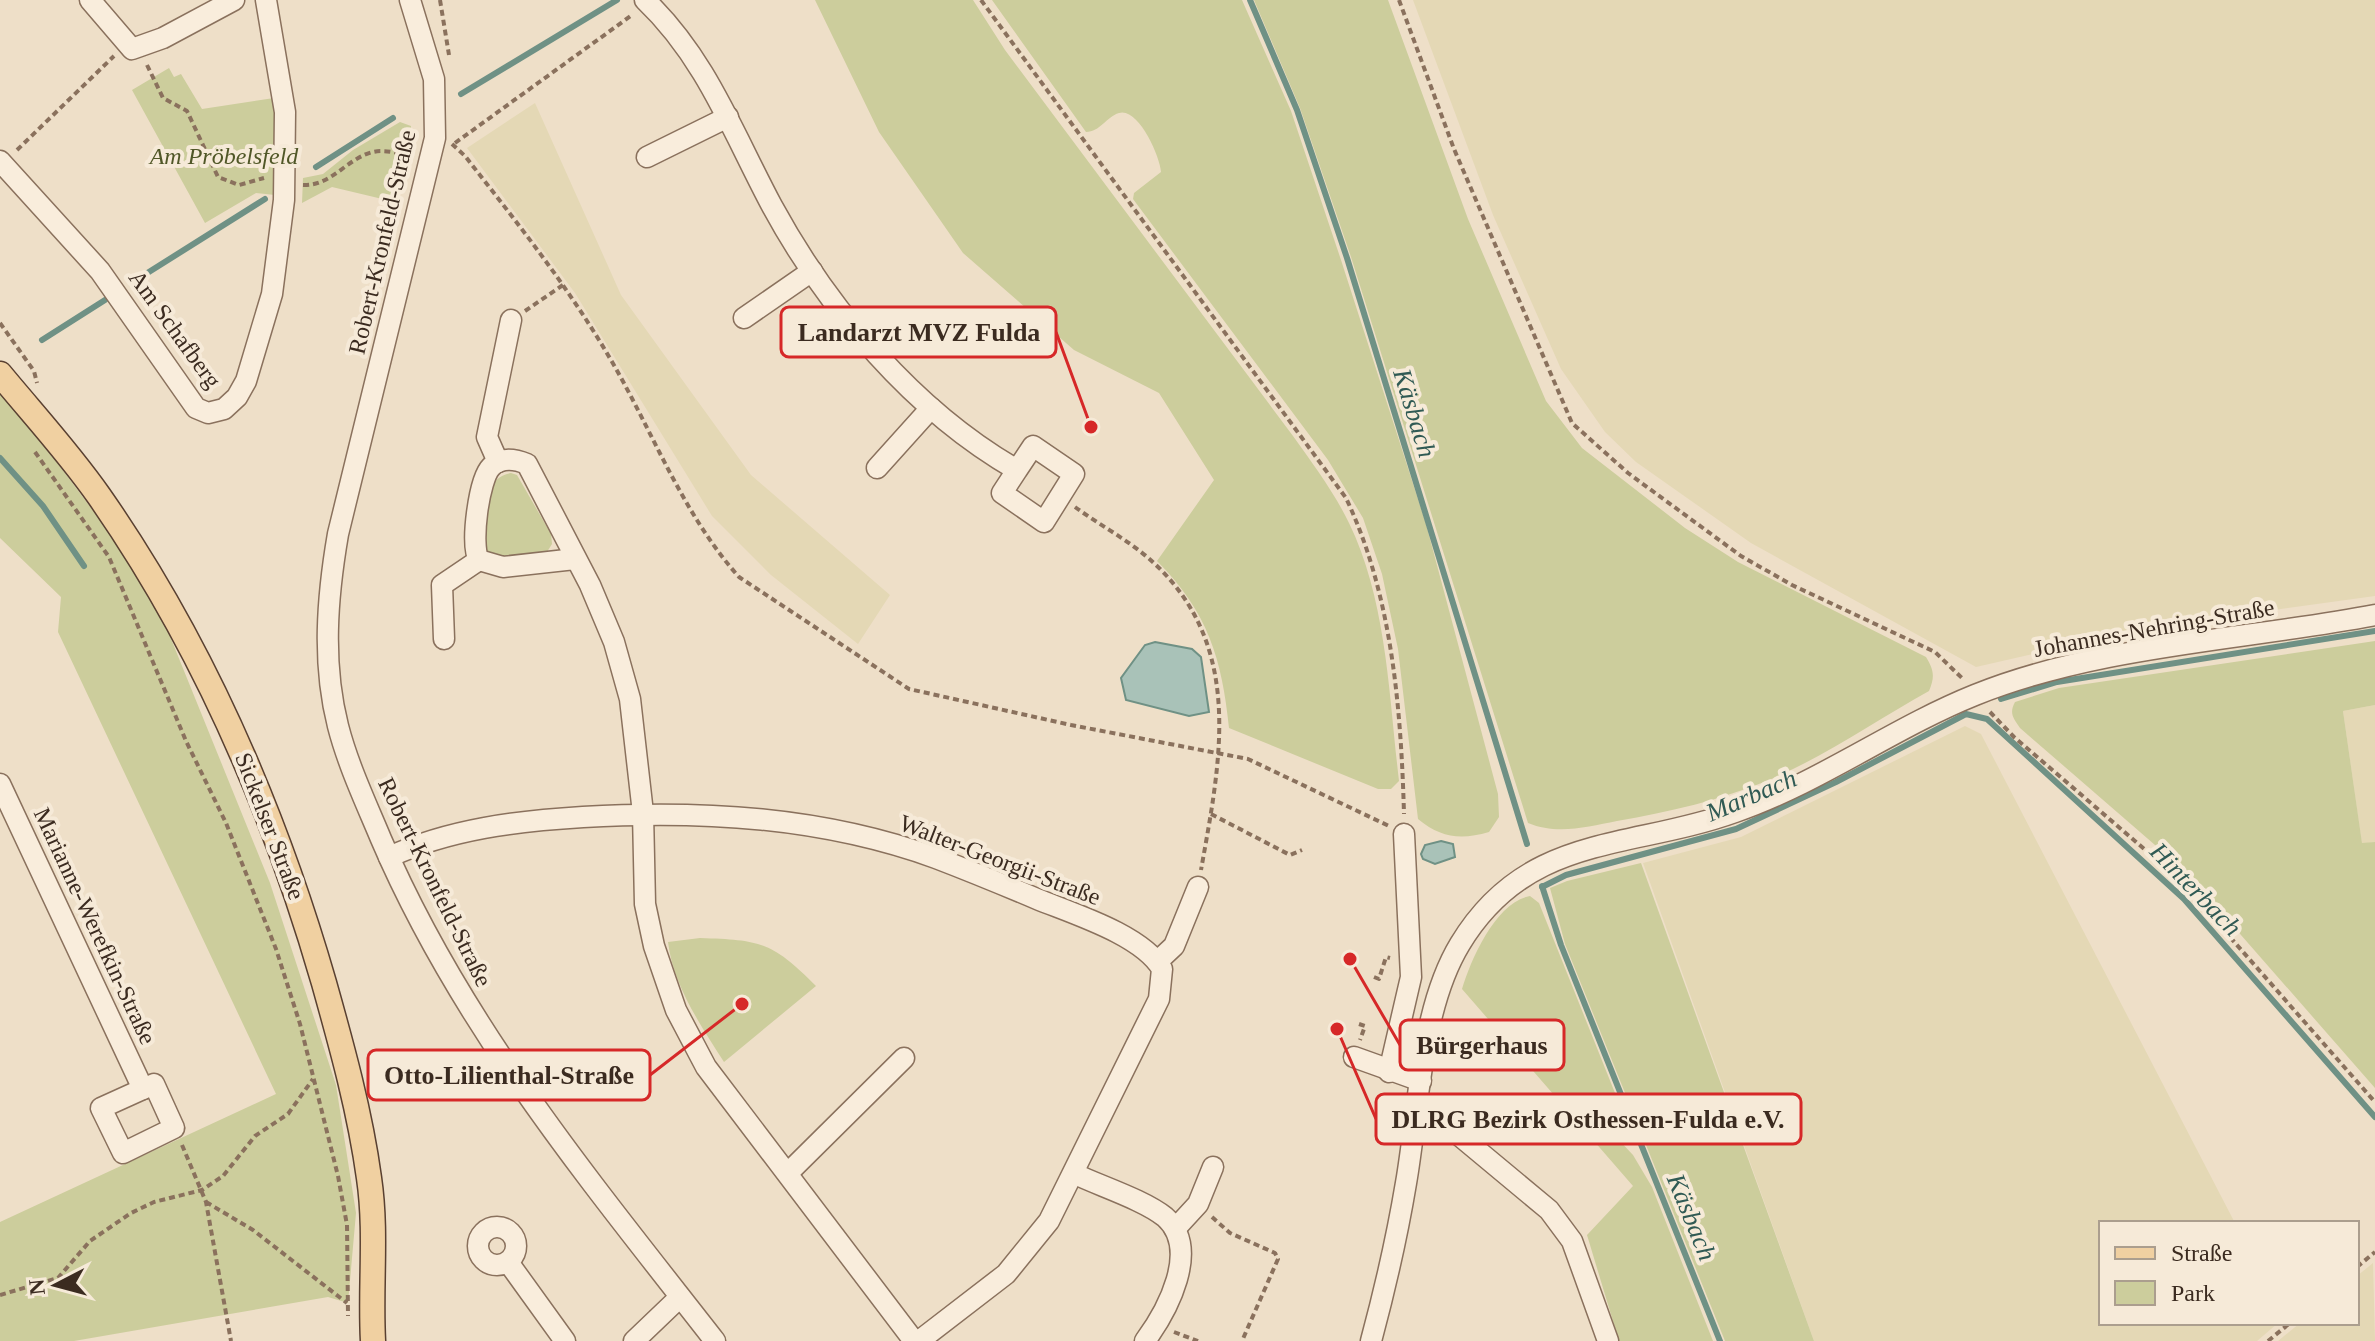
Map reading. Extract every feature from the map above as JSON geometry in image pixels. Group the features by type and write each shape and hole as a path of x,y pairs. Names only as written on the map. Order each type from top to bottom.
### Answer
{"main road":[{"name":"Sickelser Straße","path":"0,374 99,496 148,571 207,678 267,809 306,919 364,1146 373,1216 373,1341"}],"street":[{"path":"90,0 132,49 163,38 234,0"},
{"name":"Am Schafberg","path":"5,159 100,271 196,408 208,413 224,409 237,397 246,381 272,294 284,200 285,112 274,27 266,0"},
{"name":"Robert-Kronfeld-Straße","path":"410,0 434,79 435,138 338,534 329,588 328,659 338,726 389,857 422,925 484,1035 715,1341"},
{"path":"647,2 692,51 772,206 841,311 931,408 1017,470"},
{"path":"647,157 728,117"},
{"path":"744,318 812,271"},
{"path":"498,462 487,437 511,320"},
{"path":"877,468 931,408"},
{"path":"1033,446 1074,474 1044,522 1002,493 1017,470 1033,446"},
{"path":"479,560 473,535 488,469 498,462 513,459 527,464 610,631 626,685 643,813 645,904 654,946 676,1010 706,1067 917,1341 1006,1274 1049,1221 1075,1174 1159,999 1163,978 1158,961 1174,946 1198,887"},
{"path":"479,560 503,567 575,559"},
{"path":"444,639 442,585 479,560"},
{"name":"Johannes-Nehring-Straße","path":"1371,1341 1390,1270 1421,1081 1436,1002 1446,971 1475,921 1522,878 1584,848 1737,812 1974,695 2097,661 2375,615"},
{"name":"Marianne-Werefkin-Straße","path":"0,784 143,1089 154,1084 174,1128"},
{"name":"Walter-Georgii-Straße","path":"389,857 418,843 516,821 643,813 696,813 777,820 851,834 920,854 1066,910 1144,947 1158,961"},
{"path":"1389,1072 1411,977 1404,834"},
{"path":"1354,1057 1421,1081"},
{"path":"788,1173 904,1058"},
{"path":"143,1089 101,1108 123,1153 174,1128"},
{"path":"1416,1114 1442,1121 1491,1159 1555,1218 1572,1241 1608,1341"},
{"path":"1175,1229 1198,1204 1213,1167"},
{"path":"1075,1174 1163,1216 1175,1229 1181,1248 1179,1274 1156,1325 1145,1341"},
{"path":"508,1262 565,1341"},
{"path":"634,1341 680,1297"}],"path":[{"path":"981,0 1346,498 1368,550 1390,650 1404,834"},
{"path":"1399,0 1454,149 1572,423 1689,520 1792,585 1935,652 1958,671 1974,695 2014,737 2178,878 2375,1102"},
{"path":"453,145 647,2"},
{"path":"5,159 117,53"},
{"path":"149,67 163,98 187,111 218,177 239,185 269,176"},
{"path":"446,141 453,145 563,285 609,356 665,467 722,557 739,577 909,689 1071,725 1220,751 1248,759 1404,834"},
{"path":"301,184 320,184 361,157 377,151 411,155"},
{"path":"511,320 563,285"},
{"path":"0,323 34,371"},
{"path":"32,449 109,557 186,741 226,823 276,949 314,1077 347,1225 349,1328"},
{"path":"1061,496 1154,562 1182,596 1205,641 1214,667 1222,724 1198,887"},
{"path":"1211,814 1290,855 1302,850"},
{"path":"0,1295 58,1278 90,1241 131,1213 154,1202 202,1190 235,1164 255,1136 288,1114 314,1077"},
{"path":"174,1128 206,1202 231,1341"},
{"path":"206,1202 253,1230 348,1303"},
{"path":"1198,1204 1230,1233 1275,1253 1278,1259 1242,1341"},
{"path":"2359,1265 2375,1252"},
{"path":"2268,1341 2288,1325"},
{"path":"1167,1329 1198,1341"}],"shaded area":[{"path":"1413,0 2375,0 2375,596 2151,627 1976,667 1751,543 1636,462 1605,432 1561,369 1493,215"},
{"path":"535,103 621,295 751,475 890,595 858,644 771,575 712,516 575,293 467,148"},
{"path":"1155,642 1192,649 1201,657 1209,712 1189,716 1126,700 1121,678 1145,645"},
{"path":"2375,705 2375,842 2362,844 2343,711"},
{"path":"1965,726 1981,734 2234,1221 2099,1221 2099,1325 2276,1325 2257,1341 1814,1341 1643,863 1741,837"},
{"path":"1441,841 1453,844 1455,857 1435,864 1423,859 1421,854 1425,845"},
{"path":"2373,1263 2375,1341 2278,1341 2298,1325 2359,1325 2359,1274"}],"green space":[{"path":"815,0 973,0 1005,50 1293,436 1323,478 1349,523 1371,584 1389,683 1399,781 1391,789 1378,789 1229,728 1222,680 1210,638 1189,599 1157,561 1214,480 1159,393 1074,350 963,253 879,132"},
{"path":"992,0 1242,0 1291,111 1426,524 1498,794 1499,817 1489,832 1452,836 1418,819 1398,649 1382,574 1363,518 1328,460 1133,199 1134,193 1161,172 1147,134 1126,113 1114,115 1095,130 1086,132"},
{"path":"1254,0 1388,0 1468,219 1546,401 1582,448 1685,528 1738,562 1926,657 1933,674 1929,691 1810,760 1732,794 1583,827 1550,829 1528,823 1351,257 1300,108"},
{"name":"Am Pröbelsfeld","path":"169,68 174,77 181,74 202,109 274,98 275,195 256,193 205,223 132,90"},
{"name":"Am Pröbelsfeld","path":"400,122 411,126 411,137 395,202 332,187 302,203 303,178 323,174 353,150"},
{"path":"0,386 150,587 270,883 336,1085 356,1213 348,1303 328,1297 74,1341 0,1341 0,1222 276,1094 58,632 61,597 0,538"},
{"path":"511,473 517,475 551,534 552,544 547,552 494,560 484,554 484,506 493,484"},
{"path":"2375,641 2375,705 2343,711 2362,843 2375,842 2375,1088 2185,871 2020,728 2012,712 2015,702 2059,688"},
{"path":"1641,863 1814,1341 1725,1341 1565,944 1550,888"},
{"path":"1530,896 1539,903 1621,1108 1624,1120 1618,1139 1633,1155 1652,1187 1713,1341 1619,1341 1587,1235 1633,1186 1462,989 1479,948 1496,920 1518,900"},
{"path":"700,938 738,940 764,946 788,960 816,986 724,1062 689,1005 671,958 668,942"}],"waterway":[{"path":"461,94 617,0"},
{"name":"Käsbach","path":"1250,0 1297,110 1347,258 1527,844"},
{"path":"316,167 393,118"},
{"path":"133,282 265,199"},
{"path":"42,340 105,300"},
{"path":"0,458 43,506 84,566"},
{"name":"Marbach","path":"2001,699 2057,682 2375,631"},
{"name":"Hinterbach","path":"1542,887 1566,875 1736,829 1836,782 1966,714 1987,719 2184,899 2375,1117"},
{"name":"Käsbach","path":"1542,886 1561,945 1720,1341"}],"place":[{"name":"Landarzt MVZ Fulda","path":"1091,427"},
{"name":"Bürgerhaus","path":"1350,959"},
{"name":"Otto-Lilienthal-Straße","path":"742,1004"},
{"name":"DLRG Bezirk Osthessen-Fulda e.V.","path":"1337,1029"}]}
